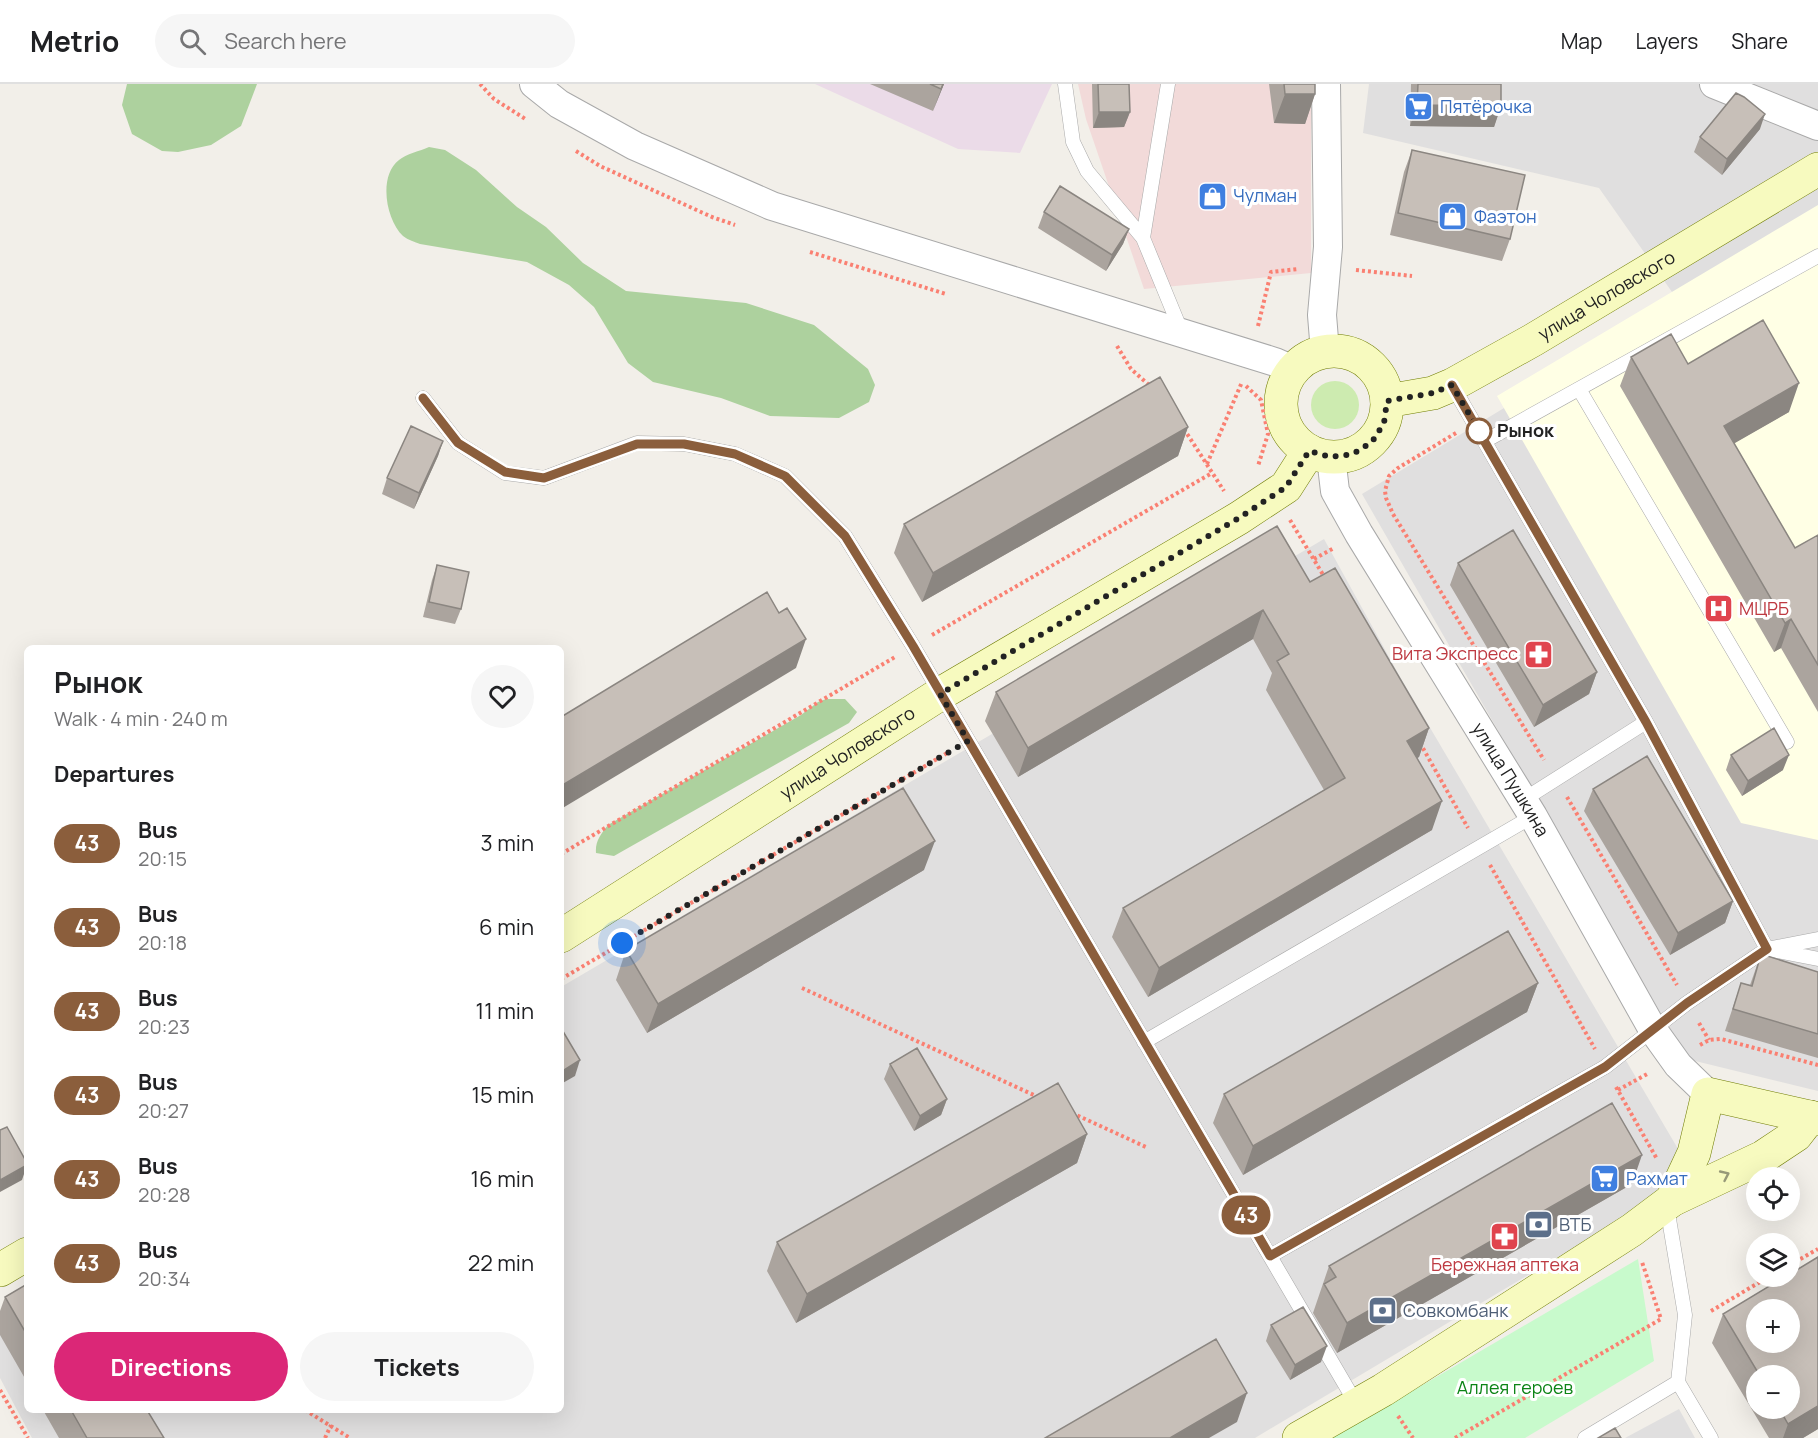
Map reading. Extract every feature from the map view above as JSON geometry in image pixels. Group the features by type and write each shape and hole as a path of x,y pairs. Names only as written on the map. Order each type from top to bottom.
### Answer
{"street":[{"path":"534,84 559,104 635,146 772,206 1251,354 1293,370"},
{"path":"1325,351 1322,315 1328,247 1326,84"},
{"path":"1714,84 1818,126"},
{"name":"улица Чоловского","path":"1387,401 1433,393 1452,385 1533,340 1818,169"},
{"path":"1325,351 1347,352 1367,362 1381,380 1387,401 1384,423 1372,442 1353,454 1320,454 1291,436 1282,414 1282,391 1293,370 1307,358 1325,351"},
{"name":"улица Чоловского","path":"564,934 940,694 1239,518 1286,487 1320,454"},
{"name":"улица Пушкина","path":"1320,454 1335,490 1359,534 1528,808 1653,1030 1678,1065 1708,1094"},
{"path":"1669,1203 1694,1153 1708,1094 1814,1118"},
{"path":"1299,1438 1393,1384 1632,1230 1669,1203 1763,1157 1796,1135 1814,1118"},
{"path":"0,1270 24,1256"}],"lane":[{"path":"1065,84 1073,142 1087,171 1143,238 1182,334"},
{"path":"1143,238 1168,84"},
{"path":"1485,441 1818,256"},
{"path":"1452,385 1646,722 1767,949"},
{"path":"1579,389 1787,742"},
{"path":"423,398 458,443 505,472 544,478 637,444 684,444 735,454 785,476 845,536 913,646 1357,1405"},
{"path":"1144,1042 1480,848 1528,808 1556,779 1646,722"},
{"path":"1270,1256 1605,1067 1687,1003 1767,949 1818,939"},
{"path":"1767,949 1818,959"},
{"path":"1669,1203 1684,1315 1678,1382 1711,1438"},
{"path":"1585,1438 1678,1382"}],"path":[{"path":"480,84 494,99 532,123"},
{"path":"571,148 600,166 712,217 743,228"},
{"path":"806,251 950,296"},
{"path":"1206,464 1242,382 1271,272 1326,267 1412,276"},
{"path":"1117,346 1131,369 1151,388"},
{"path":"1234,381 1242,382 1261,400 1268,434 1256,472 1275,495 1326,580"},
{"path":"1474,423 1398,468 1389,476 1386,484 1386,498 1556,779 1709,1040"},
{"path":"1183,428 1227,495"},
{"path":"564,852 1212,473"},
{"path":"1415,735 1661,1165"},
{"path":"564,977 968,741"},
{"path":"802,988 1039,1098"},
{"path":"1071,1113 1146,1147"},
{"path":"1800,1259 1818,1249"},
{"path":"1455,1438 1661,1319 1641,1261"},
{"path":"1711,1311 1751,1287"},
{"path":"0,1390 28,1438"},
{"path":"310,1413 350,1438"},
{"path":"1397,1415 1413,1438"},
{"path":"326,1438 331,1425"}],"shaded area":[{"path":"815,84 1052,84 1020,153 958,149"},
{"name":"Чулман","path":"1078,84 1308,84 1311,102 1311,273 1144,289 1086,119"},
{"path":"1369,84 1818,84 1818,1091 1687,1059 1362,494 1679,302 1599,188 1363,133"},
{"name":"МЦРБ","path":"1818,205 1818,840 1741,823 1497,396"},
{"path":"1324,539 1399,675 1694,1176 1255,1438 32,1438 0,1378 0,1316 24,1302 24,1413 564,1413 564,985"},
{"path":"1679,1409 1695,1438 1625,1438"}],"green space":[{"path":"127,84 257,84 241,126 211,145 178,152 162,151 132,134 122,105"},
{"path":"429,147 445,150 476,170 517,207 546,227 583,263 626,291 746,303 814,325 868,369 875,385 869,402 839,418 770,416 721,398 653,382 628,363 594,307 569,285 527,262 420,244 403,236 392,220 389,209 388,176 392,167 399,160"},
{"path":"1330,381 1340,381 1352,388 1359,400 1359,410 1352,422 1340,429 1330,429 1315,418 1311,410 1311,400 1322,385"},
{"path":"826,699 845,699 857,712 849,723 614,856 596,853 598,841 608,825"},
{"name":"Аллея героев","path":"1638,1259 1654,1361 1525,1438 1332,1438"}],"building":[{"path":"930,84 943,84 941,89"},
{"path":"1098,84 1129,84 1130,112 1099,112"},
{"path":"1284,84 1315,84 1315,94 1285,94"},
{"path":"1418,84 1501,84 1501,106 1417,105"},
{"path":"1736,93 1765,114 1727,159 1700,137"},
{"name":"Фаэтон","path":"1412,150 1525,175 1510,239 1398,213"},
{"path":"1060,186 1129,229 1112,255 1044,212"},
{"path":"1763,320 1799,383 1724,426 1795,548 1818,535 1818,665 1791,619 1785,623 1631,357 1671,334 1688,364"},
{"path":"1160,377 1188,427 933,573 904,524"},
{"path":"411,426 443,441 419,493 387,478"},
{"path":"1277,526 1310,582 1335,568 1429,728 1407,741 1442,801 1159,968 1123,908 1345,778 1277,661 1289,654 1263,610 1028,748 996,692"},
{"path":"1513,530 1597,672 1543,705 1458,563"},
{"path":"437,565 469,572 461,609 429,602"},
{"path":"767,592 779,613 787,608 806,639 564,784 564,715"},
{"path":"1774,728 1789,755 1748,781 1731,755"},
{"path":"1647,756 1733,901 1678,933 1593,789"},
{"path":"903,788 935,841 658,1004 626,950"},
{"path":"1508,931 1538,983 1253,1146 1224,1094"},
{"path":"1761,954 1818,972 1818,1034 1733,1009 1741,983 1752,986"},
{"path":"564,1033 580,1060 564,1070"},
{"path":"917,1048 947,1099 920,1116 890,1064"},
{"path":"1058,1083 1087,1134 807,1294 777,1242"},
{"path":"1612,1103 1642,1155 1347,1323 1324,1284 1336,1277 1329,1266"},
{"path":"7,1127 24,1158 24,1167 0,1180 0,1130"},
{"path":"1818,1257 1818,1406 1800,1417 1800,1365 1753,1365 1746,1353 1800,1353 1800,1299 1748,1299 1768,1287 1800,1287 1800,1268"},
{"path":"24,1286 24,1330 5,1297"},
{"path":"1746,1300 1746,1353 1723,1314"},
{"path":"1303,1307 1327,1346 1295,1365 1271,1325"},
{"path":"1216,1339 1247,1393 1170,1438 1045,1438"},
{"path":"73,1413 149,1413 164,1438 87,1438"},
{"path":"1785,1419 1796,1419 1788,1424"},
{"path":"1615,1428 1621,1438 1598,1438"}],"bus line":[{"name":"43","path":"423,398 458,443 505,472 544,478 637,444 684,444 735,454 785,476 845,536 913,646 1270,1256 1605,1067 1687,1003 1767,949 1646,722 1452,385"}],"place":[{"name":"Пятёрочка","path":"1419,107"},
{"name":"Чулман","path":"1212,196"},
{"name":"Фаэтон","path":"1453,217"},
{"name":"Рынок","path":"1479,431"},
{"name":"МЦРБ","path":"1718,609"},
{"name":"Вита Экспресс","path":"1539,654"},
{"name":"Рахмат","path":"1605,1179"},
{"name":"ВТБ","path":"1538,1225"},
{"name":"Бережная аптека","path":"1505,1236"},
{"name":"Совкомбанк","path":"1382,1311"}],"route":[{"path":"622,943 968,741 940,694 1275,495 1286,487 1309,451 1331,457 1353,454 1372,442 1384,423 1387,401 1433,393 1452,385 1479,431"}]}
